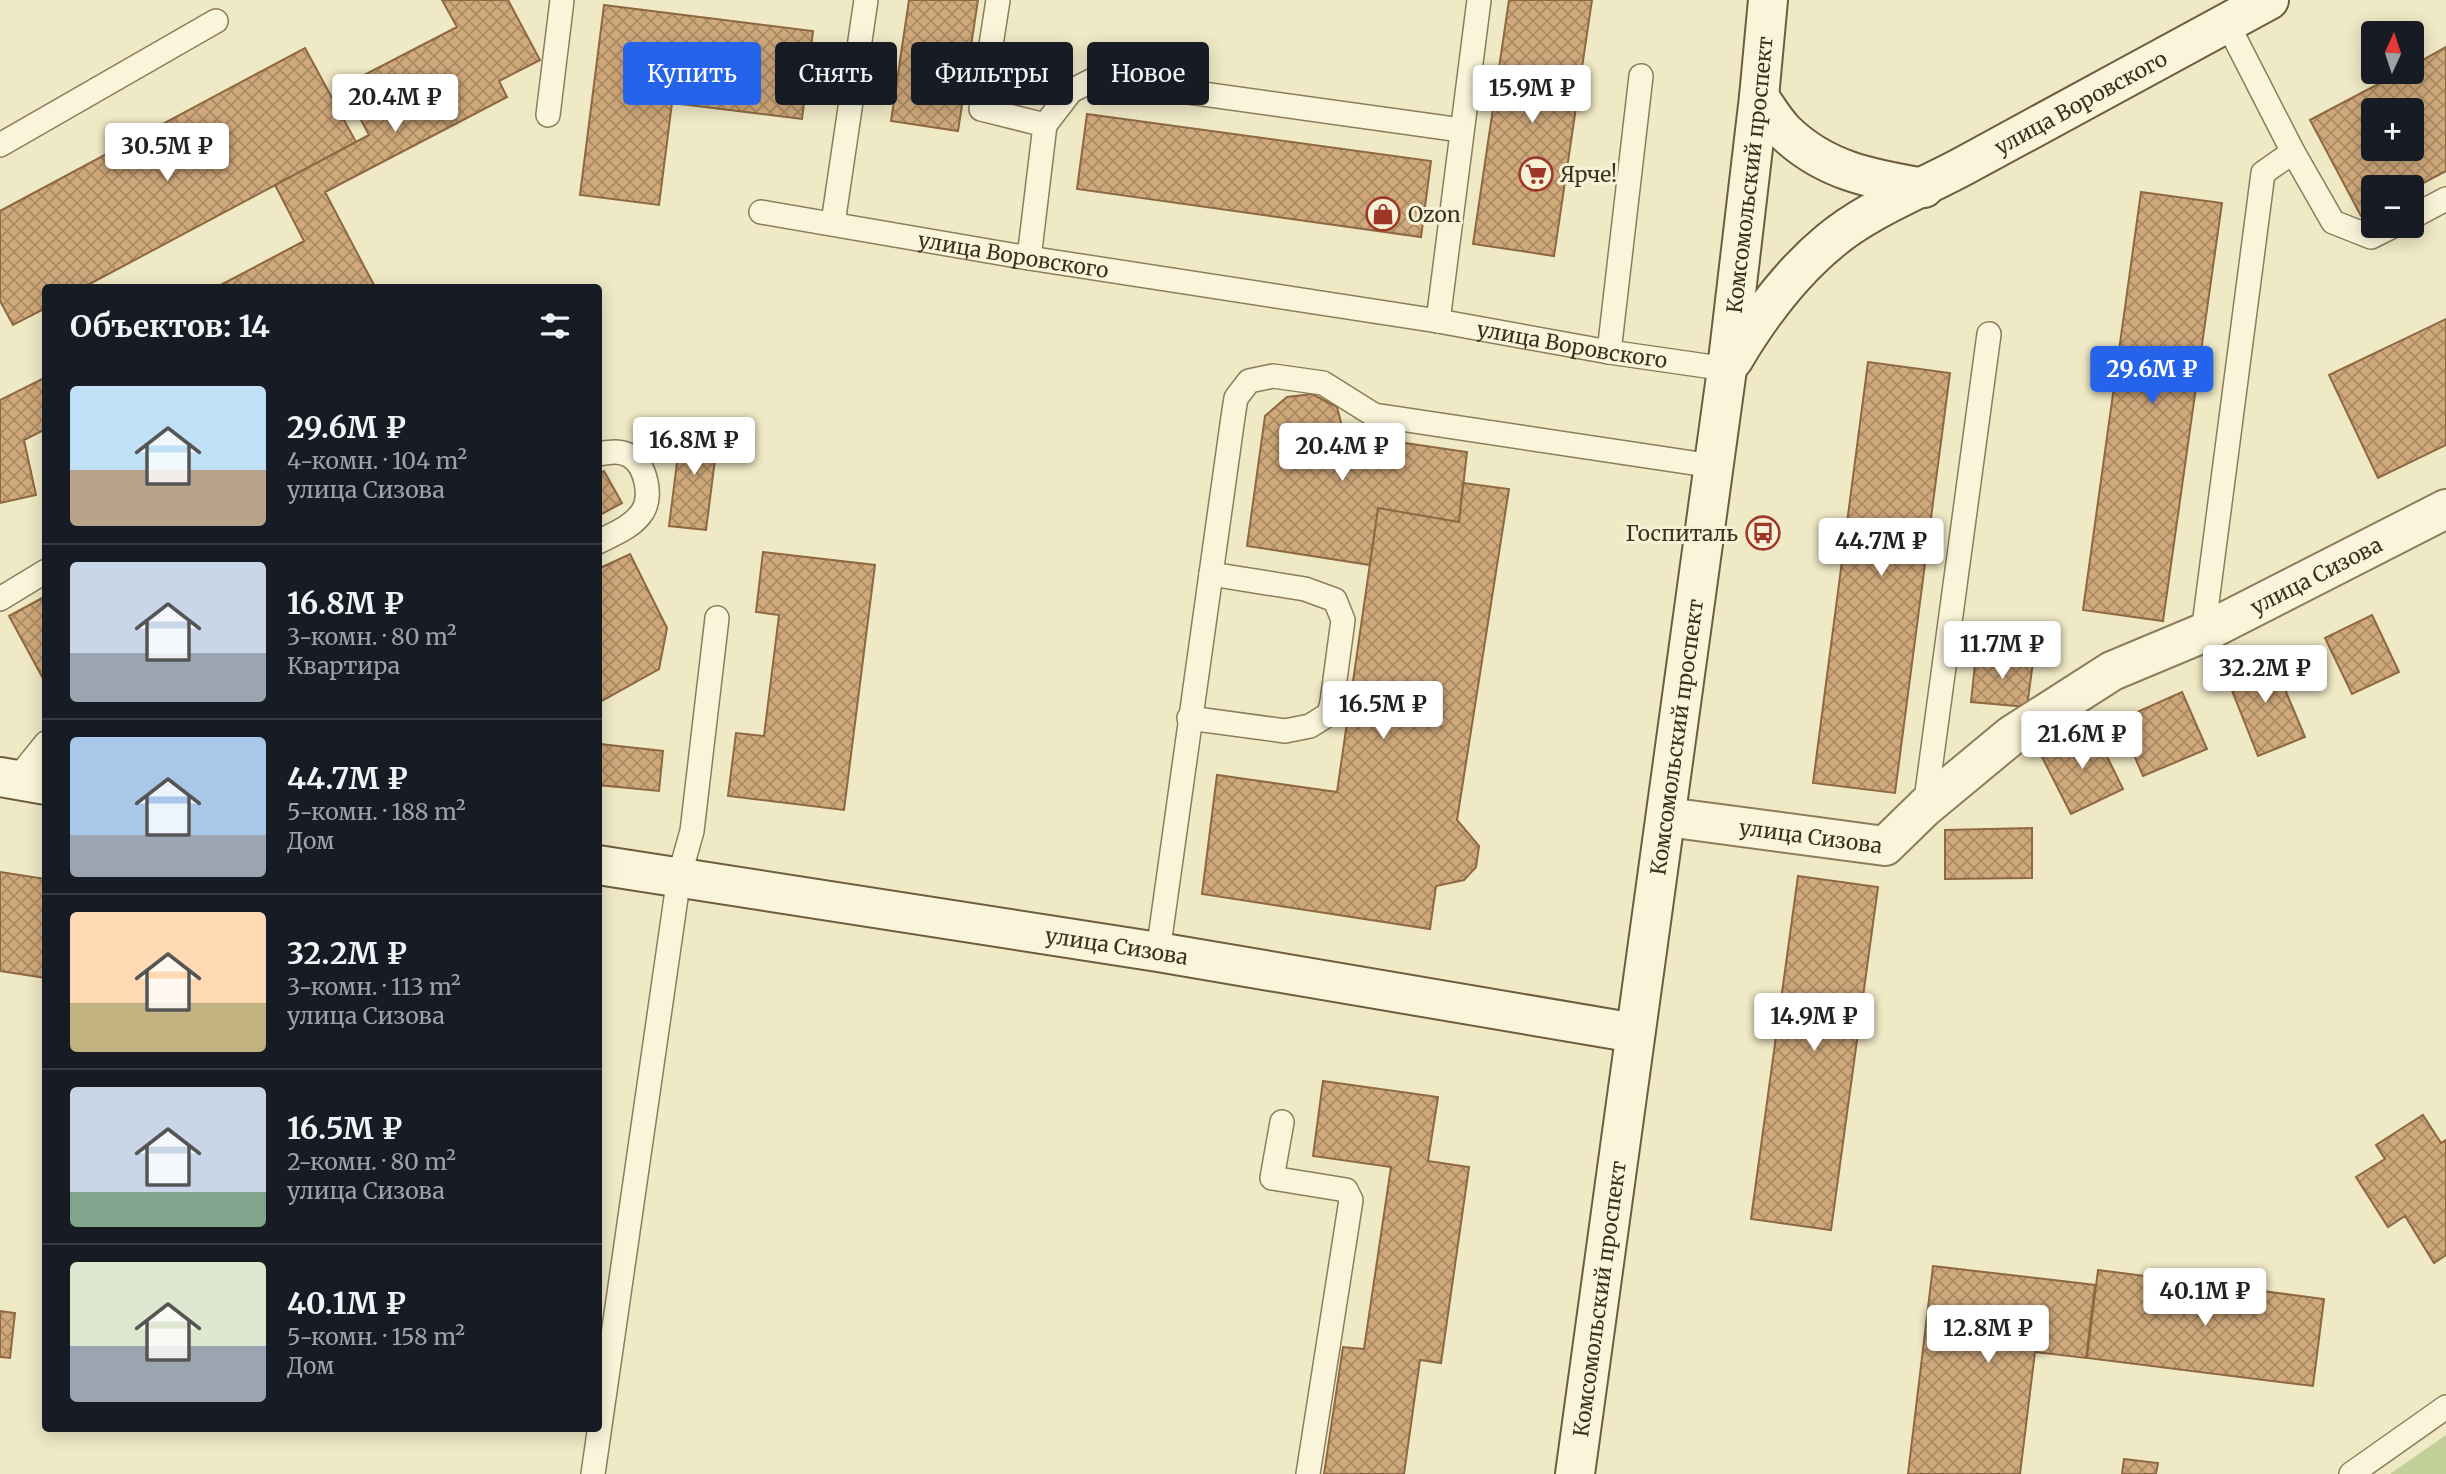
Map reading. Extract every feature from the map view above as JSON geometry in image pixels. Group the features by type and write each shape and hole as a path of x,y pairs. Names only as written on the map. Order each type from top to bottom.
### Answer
{"main road":[{"name":"Комсомольский проспект","path":"1575,1474 1727,369 1768,0"},
{"name":"улица Воровского","path":"1727,369 1758,319 1780,291 1829,241 1860,219 1924,188 2269,0"},
{"path":"1759,97 1784,131 1831,164 1865,178 1924,188"},
{"name":"улица Сизова","path":"1667,817 1885,846 1925,807 2012,735 2112,671 2203,633 2446,509"},
{"name":"улица Сизова","path":"602,866 1158,953 1635,1033"}],"lane":[{"path":"548,115 562,0"},
{"path":"832,223 866,0"},
{"path":"998,0 981,109 1045,125"},
{"path":"1438,321 1479,0"},
{"path":"0,145 216,20"},
{"path":"2227,23 2293,152 2333,222 2361,233"},
{"path":"1609,352 1642,76"},
{"path":"1029,258 1045,125 1071,91 1096,79 1461,130"},
{"path":"2203,633 2263,173 2293,152"},
{"path":"2424,211 2446,200"},
{"name":"улица Воровского","path":"761,212 1029,258 1727,369"},
{"path":"1925,807 1989,334"},
{"path":"1158,953 1236,398 1248,381 1273,376 1323,383 1374,415 1713,466"},
{"path":"602,453 617,451 632,457 643,471 648,492 644,510 628,526 602,540"},
{"path":"0,599 42,573"},
{"path":"1189,718 1284,731 1310,726 1329,714 1332,702 1343,621 1335,600 1305,589 1211,574"},
{"path":"602,1412 679,877 692,831 717,618"},
{"path":"20,781 42,749"},
{"path":"1282,1122 1272,1178 1346,1190 1351,1200 1308,1474"},
{"path":"2351,1474 2446,1407"},
{"path":"593,1474 599,1432"}],"green space":[{"path":"2446,1435 2446,1474 2390,1474"}],"building":[{"path":"442,0 508,0 540,60 499,81 507,97 325,192 373,284 223,284 304,241 275,185 369,135 343,86 457,27"},
{"path":"909,0 978,0 972,42 911,42 911,105 962,105 958,131 891,121 893,105 897,105 897,81"},
{"path":"1509,0 1592,0 1554,256 1473,244"},
{"path":"604,5 813,31 812,42 775,42 775,105 804,105 802,119 688,105 761,105 761,42 623,42 623,105 672,105 659,205 580,195"},
{"path":"2446,47 2446,171 2424,183 2424,175 2361,175 2361,216 2310,120 2378,84 2424,84 2424,59"},
{"path":"305,48 356,142 90,284 42,284 42,310 13,325 0,301 0,211"},
{"path":"1087,114 1431,161 1421,237 1077,189"},
{"path":"2141,192 2222,203 2163,621 2083,610"},
{"path":"2446,319 2446,445 2378,478 2329,375"},
{"path":"1868,362 1950,373 1895,793 1813,783"},
{"path":"42,379 42,431 24,440 36,495 0,503 0,400"},
{"path":"1312,394 1337,407 1344,434 1467,452 1459,522 1378,508 1370,565 1247,546 1265,416 1287,397"},
{"path":"682,423 719,428 706,530 669,526"},
{"path":"604,471 622,503 602,514"},
{"path":"1463,483 1509,489 1457,820 1479,846 1476,867 1464,880 1436,886 1430,929 1202,894 1217,775 1337,792 1378,508 1459,522"},
{"path":"763,552 875,565 844,810 728,796 736,733 764,736 779,615 756,612"},
{"path":"630,554 667,628 659,669 602,701 602,567"},
{"path":"42,598 42,677 9,616"},
{"path":"2372,615 2399,672 2352,694 2325,638"},
{"path":"2270,654 2305,737 2258,756 2225,673"},
{"path":"1976,655 2033,662 2027,707 1971,702"},
{"path":"2182,692 2207,749 2143,776 2119,720"},
{"path":"2093,728 2123,789 2071,814 2040,753"},
{"path":"602,744 663,751 659,791 602,785"},
{"path":"2032,828 2032,878 1945,879 1945,830"},
{"path":"0,872 42,878 42,977 0,971"},
{"path":"1798,876 1878,887 1831,1230 1751,1219"},
{"path":"1323,1081 1438,1097 1428,1161 1469,1167 1441,1363 1420,1360 1404,1474 1324,1474 1343,1347 1364,1349 1391,1167 1313,1156"},
{"path":"2423,1115 2441,1143 2446,1140 2446,1255 2434,1263 2405,1216 2388,1227 2356,1177 2385,1159 2376,1145"},
{"path":"1933,1266 2095,1285 2086,1358 2035,1352 2020,1474 1908,1474"},
{"path":"2098,1270 2324,1299 2313,1386 2087,1358"},
{"path":"0,1311 15,1313 10,1358 0,1357"},
{"path":"2124,1459 2158,1463 2156,1474 2122,1474"}],"place":[{"name":"Ярче!","path":"1536,174"},
{"name":"Ozon","path":"1383,214"},
{"name":"Госпиталь","path":"1763,533"}]}
